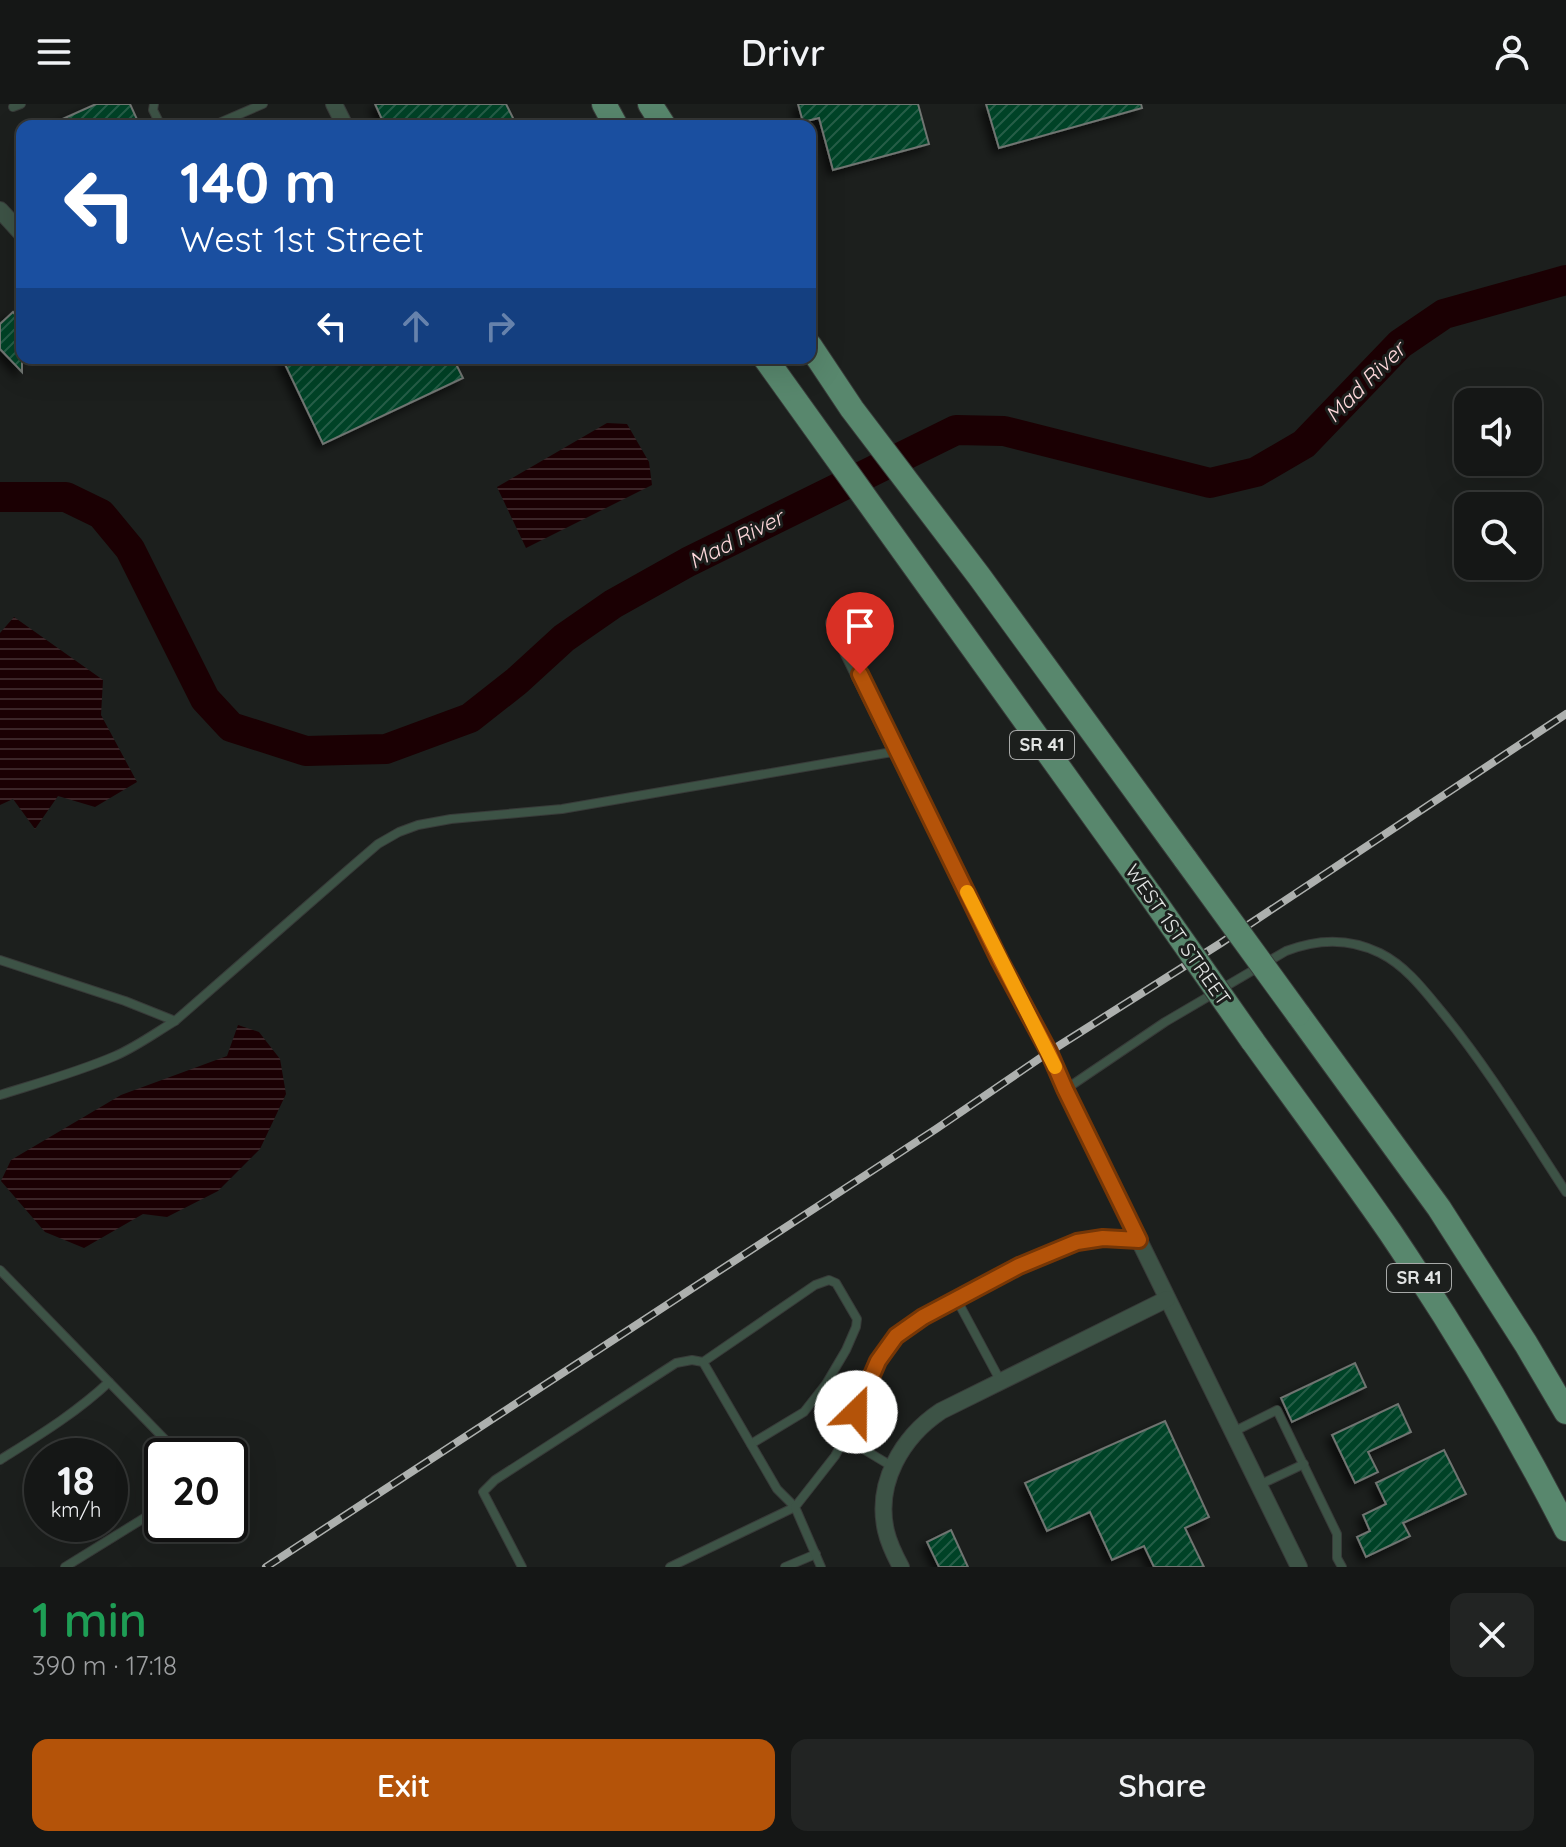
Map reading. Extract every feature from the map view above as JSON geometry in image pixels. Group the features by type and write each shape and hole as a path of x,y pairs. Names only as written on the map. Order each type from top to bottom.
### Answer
{"main road":[{"name":"SR 41","path":"816,355 852,409 979,576 1439,1208 1566,1412"},
{"name":"WEST 1ST STREET","path":"769,364 1390,1232 1450,1325 1537,1473 1566,1529"}],"street":[{"path":"0,210 16,227"},
{"path":"834,623 1000,961 1049,1052 1299,1567"},
{"path":"901,1567 886,1532 885,1494 899,1454 913,1434 941,1411 1167,1299"}],"lane":[{"path":"226,120 263,104"},
{"path":"0,1095 115,1056 175,1021 378,844 399,832 451,819 562,809 898,751"},
{"path":"1065,1089 1165,1022 1286,951 1320,942 1362,946 1381,953 1402,968 1432,999 1496,1084 1566,1192"},
{"path":"0,960 125,1001 175,1021"},
{"path":"670,1567 795,1507 835,1456 878,1361 896,1336 923,1317 1019,1266 1077,1242 1103,1238 1139,1240"},
{"path":"0,1270 163,1438"},
{"path":"522,1567 483,1492 495,1480 676,1363 692,1360 703,1362 815,1285 829,1280 836,1283 857,1319 846,1350 826,1384 804,1412 751,1444"},
{"path":"957,1300 1001,1382"},
{"path":"703,1362 777,1489 795,1507 821,1567"},
{"path":"0,1460 62,1420 109,1382"},
{"path":"1233,1432 1277,1410 1337,1534 1337,1558 1342,1567"},
{"path":"845,1438 893,1467"},
{"path":"1259,1485 1304,1464"},
{"path":"65,1567 144,1518"},
{"path":"785,1567 816,1554"}],"shaded area":[{"path":"607,423 627,424 649,462 652,485 526,548 497,487"},
{"path":"14,617 103,680 101,715 137,782 95,807 58,796 35,829 13,799 0,805 0,633"},
{"path":"238,1025 259,1032 280,1059 286,1094 260,1149 218,1191 167,1217 143,1214 84,1248 45,1232 1,1181 11,1160 121,1095 227,1056"}],"building":[{"path":"96,104 130,104 137,120 60,120"},
{"path":"375,104 506,104 514,120 382,120"},
{"path":"798,104 918,104 929,144 833,170 819,118 802,120"},
{"path":"986,104 1141,104 1142,108 999,148"},
{"path":"13,312 16,315 16,364 22,364 22,372 0,349 0,324"},
{"path":"285,364 456,364 463,378 323,444"},
{"path":"1355,1363 1366,1387 1292,1422 1281,1398"},
{"path":"1398,1404 1411,1432 1368,1452 1378,1472 1355,1483 1332,1435"},
{"path":"1165,1421 1209,1517 1185,1528 1204,1567 1154,1567 1144,1546 1112,1560 1090,1512 1047,1531 1025,1483"},
{"path":"1444,1450 1466,1494 1403,1523 1410,1536 1366,1557 1357,1537 1370,1531 1363,1515 1386,1504 1376,1483"},
{"path":"951,1530 968,1567 939,1567 927,1542"}],"waterway":[{"name":"Mad River","path":"0,497 66,497 101,514 130,549 205,699 231,727 306,751 386,749 470,718 564,638 613,604 688,562 956,430 1004,431 1210,483 1256,472 1304,444 1400,344 1444,314 1566,280"}],"railway":[{"path":"266,1567 1566,714"}],"slow traffic":[{"path":"967,892 1055,1067"}],"route":[{"path":"856,1412 878,1361 896,1336 923,1317 1019,1266 1077,1242 1103,1238 1139,1240 860,674"}]}
